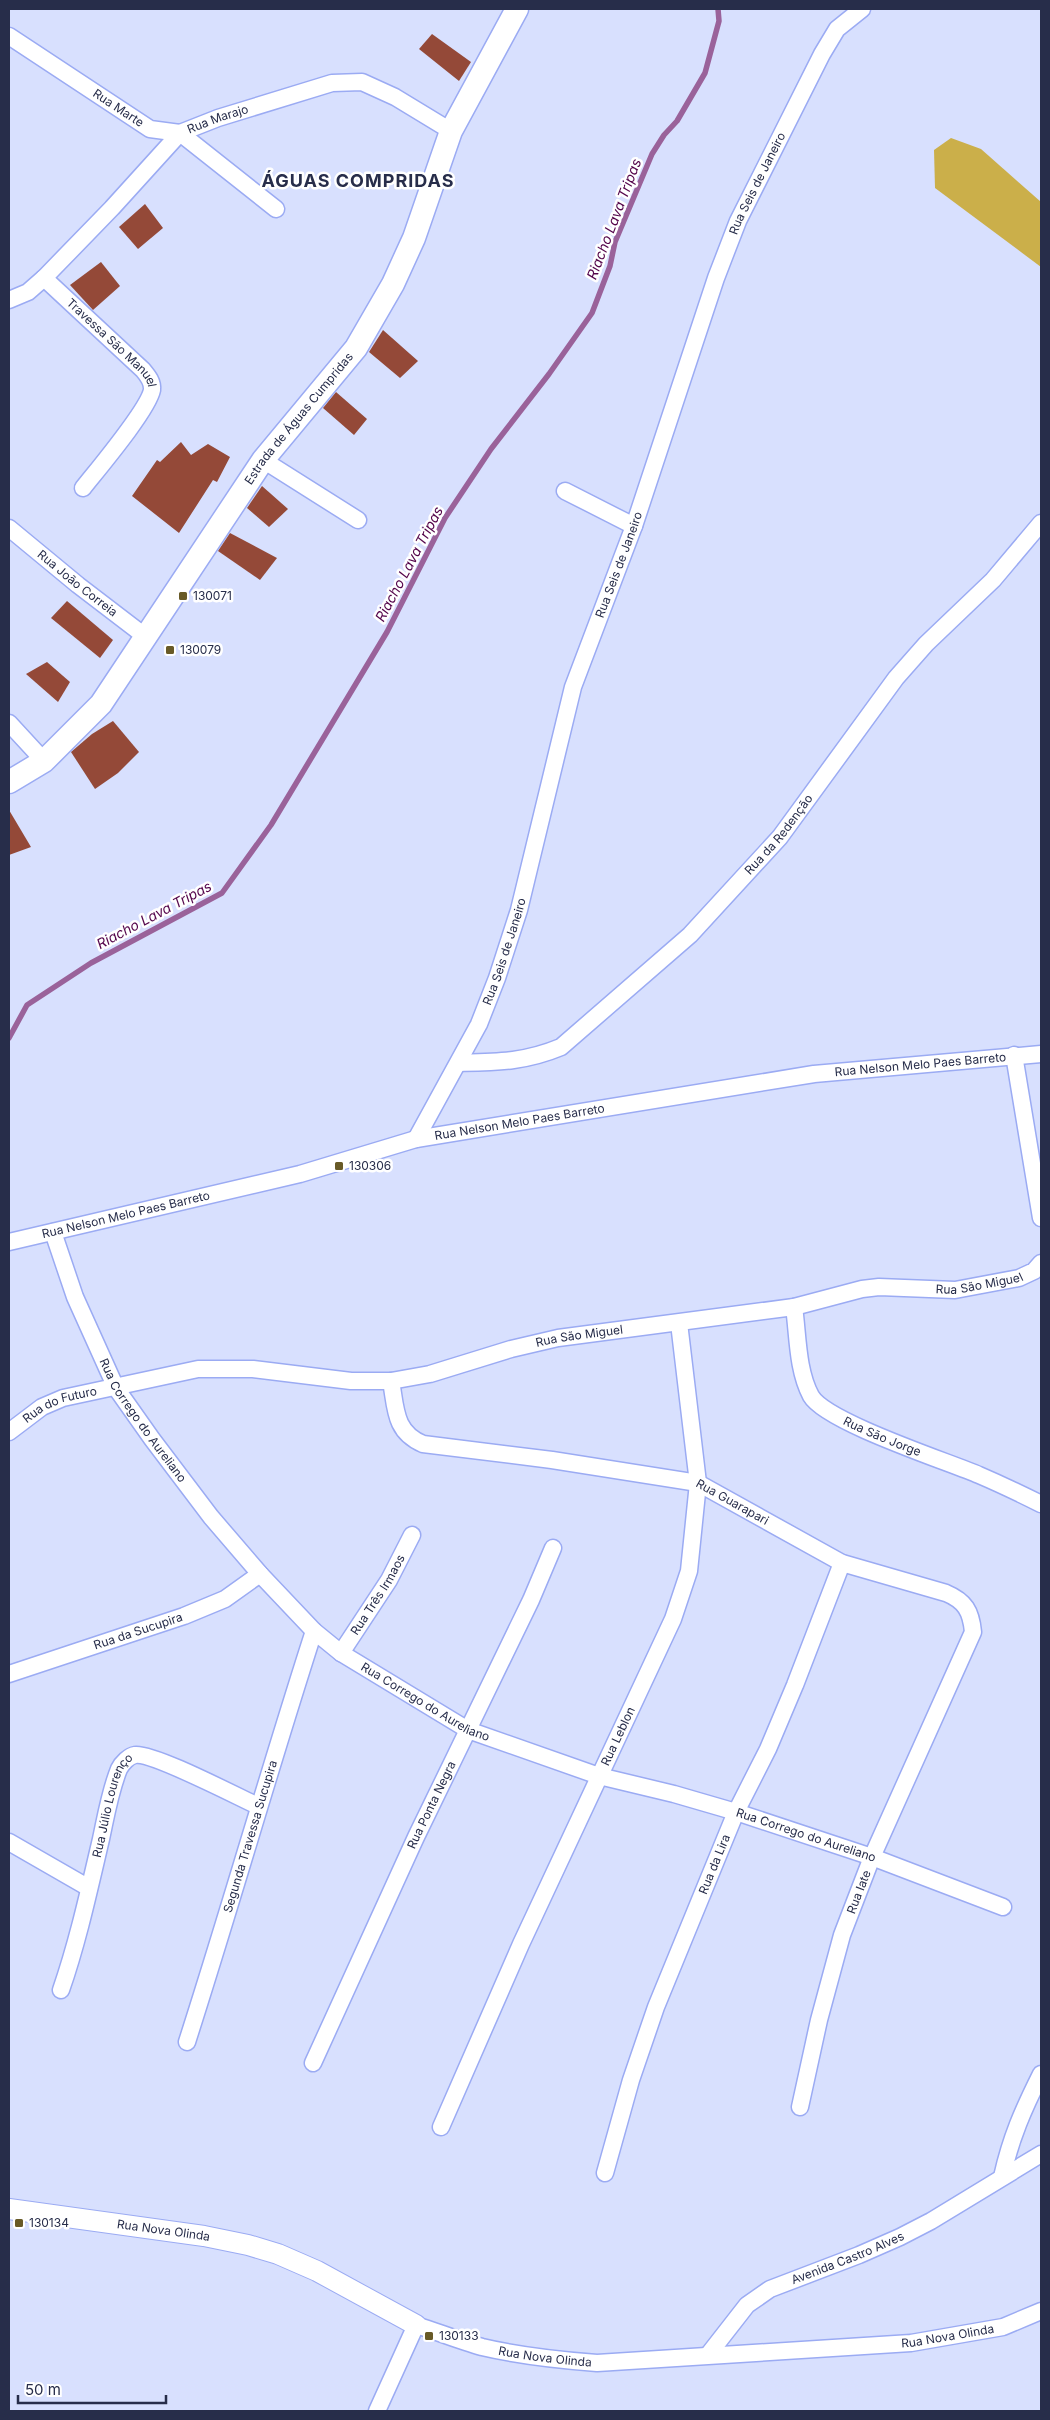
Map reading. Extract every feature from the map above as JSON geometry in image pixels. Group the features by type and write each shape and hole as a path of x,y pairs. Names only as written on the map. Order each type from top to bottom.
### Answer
{"main road":[{"name":"Estrada de Águas Cumpridas","path":"9,782 44,761 101,704 263,460 356,348 376,315 414,238 451,130 517,9"}],"street":[{"name":"Rua Seis de Janeiro","path":"416,1139 460,1063 479,1024 497,978 518,910 573,687 634,526 713,288 738,221 827,45 837,29 862,9"},
{"name":"Rua Marte","path":"9,36 150,129 180,132"},
{"name":"Rua Marajo","path":"9,300 28,292 44,278 112,208 180,132 218,118 332,83 362,82 395,97 451,130"},
{"path":"180,132 276,209"},
{"name":"Travessa São Manuel","path":"44,278 143,370 151,380 150,398 83,488"},
{"path":"263,460 358,520"},
{"path":"565,491 634,526"},
{"name":"Rua da Redenção","path":"460,1063 509,1062 538,1056 560,1047 690,935 780,837 896,678 934,636 993,580 1041,523"},
{"name":"Rua João Correia","path":"9,528 78,585 146,637"},
{"path":"9,723 44,761"},
{"name":"Rua Nelson Melo Paes Barreto","path":"9,1242 300,1174 416,1139 814,1074 1041,1054"},
{"path":"1014,1055 1041,1218"},
{"name":"Rua Corrego do Aureliano","path":"53,1232 74,1297 116,1388 211,1517 260,1574 314,1631 341,1653 468,1730 599,1776 674,1794 736,1812 872,1857 1003,1907"},
{"name":"Rua São Miguel","path":"116,1388 198,1369 253,1369 351,1382 391,1381 430,1374 511,1349 558,1338 794,1307 862,1289 879,1287 955,1290 1019,1278 1034,1271 1041,1263"},
{"name":"Rua São Jorge","path":"794,1307 804,1379 812,1398 827,1412 855,1426 979,1475 1041,1504"},
{"name":"Rua Leblon","path":"441,2127 490,2011 673,1619 689,1571 698,1484 679,1323"},
{"name":"Rua Guarapari","path":"391,1381 399,1421 405,1434 423,1444 456,1450 552,1460 698,1484 842,1562 959,1598 967,1607 973,1632"},
{"name":"Rua do Futuro","path":"9,1432 42,1407 63,1398 116,1388"},
{"name":"Rua Três Irmaos","path":"341,1653 385,1586 412,1535"},
{"name":"Rua Ponta Negra","path":"313,2063 468,1730 531,1600 553,1548"},
{"name":"Rua da Lira","path":"604,2173 656,2007 736,1812 768,1749 795,1685 842,1562"},
{"name":"Rua da Sucupira","path":"9,1674 184,1616 225,1599 260,1574"},
{"name":"Segunda Travessa Sucupira","path":"188,2042 230,1908 258,1806 314,1631"},
{"name":"Rua Iate","path":"800,2108 819,2020 842,1935 872,1857 973,1632"},
{"name":"Rua Júlio Lourenço","path":"61,1990 80,1929 120,1768 126,1759 135,1755 144,1755 258,1806"},
{"path":"9,1842 89,1888"},
{"path":"1002,2177 1011,2138 1041,2074"},
{"name":"Avenida Castro Alves","path":"708,2355 747,2305 770,2289 900,2237 931,2221 1041,2154"},
{"name":"Rua Nova Olinda","path":"9,2209 187,2233 248,2245 278,2254 317,2271 416,2324 480,2346 547,2359 597,2364 647,2362 708,2355 911,2344 1002,2327 1037,2315"},
{"path":"377,2411 416,2324"}],"shaded area":[{"path":"951,138 981,149 1041,202 1041,267 935,188 934,150"}],"building":[{"path":"432,34 471,62 459,81 419,49"},
{"path":"145,204 163,228 138,249 119,227"},
{"path":"101,262 120,286 93,310 70,285"},
{"path":"383,330 418,361 400,378 369,352"},
{"path":"336,392 367,419 354,435 323,408"},
{"path":"181,442 191,455 208,444 230,457 217,482 213,480 179,533 132,496 157,460 160,462"},
{"path":"262,486 288,509 269,527 247,508"},
{"path":"230,533 277,558 260,580 218,551"},
{"path":"67,601 113,640 100,658 51,618"},
{"path":"47,662 70,682 58,702 26,674"},
{"path":"113,721 139,752 118,773 95,789 71,752 92,734"},
{"path":"9,810 31,847 9,855"}],"waterway":[{"name":"Riacho Lava Tripas","path":"9,1038 27,1005 91,963 222,893 271,825 387,632 445,518 491,449 549,374 592,313 610,266 615,242 652,154 664,135 677,121 705,73 719,21 718,9"}],"place":[{"name":"130071","path":"183,596"},
{"name":"130079","path":"170,650"},
{"name":"130306","path":"339,1166"},
{"name":"130134","path":"19,2223"},
{"name":"130133","path":"429,2336"}],"district":[{"name":"ÁGUAS COMPRIDAS","path":"358,181"}]}
